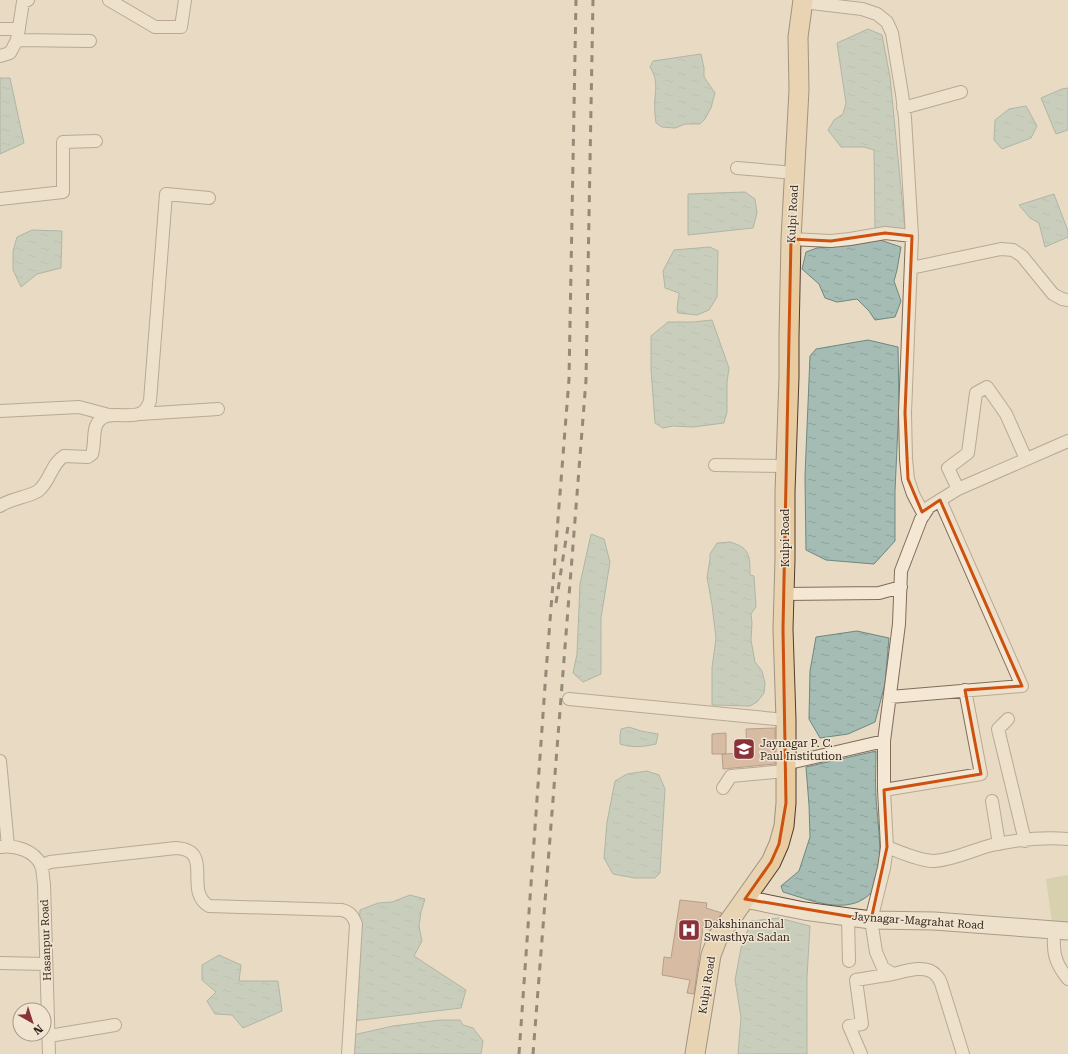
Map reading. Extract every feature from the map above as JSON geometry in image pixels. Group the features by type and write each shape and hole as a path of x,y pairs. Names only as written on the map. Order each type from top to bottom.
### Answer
{"main road":[{"name":"Kulpi Road","path":"695,1054 711,955 718,938 771,862 779,844 785,818 786,720 783,629 789,378 788,337 791,239 799,90 798,36 803,1"},
{"name":"Jaynagar-Magrahat Road","path":"745,899 804,911 871,920 934,921 1061,931"}],"street":[{"path":"0,56 10,53 18,34 23,2 28,0"},
{"path":"109,0 155,27 180,27 184,0"},
{"path":"803,1 862,9 877,14 887,22 892,33 903,108 912,236 905,413 906,460 908,479 913,494 924,515"},
{"path":"0,29 18,34 90,41"},
{"path":"903,108 961,92"},
{"path":"0,199 63,192 63,142 96,141"},
{"path":"737,168 795,173"},
{"path":"140,414 147,408 150,401 166,194 209,198"},
{"path":"791,239 831,241 885,233 912,236"},
{"path":"911,268 1001,249 1013,250 1022,256 1053,294 1068,300"},
{"path":"958,489 948,468 968,453 976,393 987,387 1006,414 1026,459"},
{"path":"0,411 79,407 109,415 218,409"},
{"path":"0,506 8,501 38,491 57,462 64,456 88,457 92,454 96,426 100,420 109,415"},
{"path":"893,974 883,968 876,952 871,920 884,868 887,848 884,790 884,741 899,624 901,571 921,519 929,507 958,489 1068,441"},
{"path":"715,465 786,466"},
{"path":"890,697 1022,686 940,500"},
{"path":"784,594 879,593 901,587"},
{"path":"884,790 981,774 965,690"},
{"path":"569,699 786,720"},
{"path":"1008,719 998,729 1025,841"},
{"path":"723,788 731,776 785,767 884,741"},
{"path":"0,761 4,846 26,851 36,857 41,866 50,862 176,848 185,849 195,858 198,864 197,885 200,897 203,903 209,906 342,910 351,915 356,924 348,1054"},
{"path":"992,801 1000,844"},
{"path":"887,848 932,861 949,860 1000,844 1054,838 1068,839"},
{"name":"Hasanpur Road","path":"41,866 44,884 48,1002"},
{"path":"848,917 849,962"},
{"path":"1061,931 1053,948 1062,972 1068,979"},
{"path":"0,963 46,964"},
{"path":"861,1054 849,1026 862,1024 856,980 926,969 936,974 941,983 963,1054"},
{"path":"52,1036 115,1025"},
{"name":"Hasanpur Road","path":"49,1042 49,1054"}],"highlighted area":[{"path":"885,233 912,236 905,413 908,479 922,512 940,500 1022,686 965,690 981,774 884,790 887,847 871,920 745,899 771,862 779,844 786,803 783,629 791,239 831,241"}],"green space":[{"path":"1068,875 1068,924 1052,923 1046,879"}],"water":[{"path":"868,29 882,35 890,77 905,229 885,227 875,229 874,150 864,147 841,147 828,130 834,120 843,114 846,103 837,43"},
{"path":"701,54 704,77 715,93 711,108 705,119 700,124 685,124 675,128 662,127 656,123 656,82 650,67 653,61"},
{"path":"0,78 10,78 24,143 0,154"},
{"path":"1068,88 1068,130 1056,134 1041,98"},
{"path":"1026,106 1037,126 1031,138 1002,149 994,140 995,120 1009,109"},
{"path":"745,192 755,199 757,213 753,228 688,235 688,194"},
{"path":"1054,194 1068,231 1068,237 1045,247 1039,223 1030,218 1019,205"},
{"path":"32,230 62,231 61,268 37,274 21,287 13,270 13,251 17,237"},
{"path":"867,240 880,240 901,247 894,281 901,301 895,317 875,320 869,311 857,299 837,302 825,298 819,284 802,269 806,252 817,248"},
{"path":"710,247 718,251 717,297 709,310 697,315 678,313 679,293 665,288 663,271 674,250"},
{"path":"712,320 729,368 727,382 727,412 724,423 693,427 673,426 663,428 655,423 651,370 651,336 668,322"},
{"path":"868,340 898,347 899,403 895,491 895,541 874,564 826,560 806,550 805,476 810,356 816,349"},
{"path":"591,534 604,539 610,562 601,618 601,674 583,682 573,673 577,654 580,584"},
{"path":"730,542 742,547 748,553 750,575 754,576 756,607 751,614 751,640 755,662 762,671 765,683 764,693 757,702 750,706 712,705 712,668 716,638 707,577 710,554 717,543"},
{"path":"857,631 889,638 885,684 875,722 848,734 820,738 809,719 810,671 816,637"},
{"path":"629,727 658,734 656,744 638,747 620,744 621,729"},
{"path":"876,751 876,791 880,868 875,887 868,896 861,900 843,905 825,904 783,892 781,886 799,871 810,837 806,767"},
{"path":"647,771 659,775 665,789 660,873 655,878 635,878 613,874 604,858 607,822 615,781 627,774"},
{"path":"410,895 425,899 419,926 422,941 414,956 466,990 461,1008 353,1021 360,910 378,903 392,902"},
{"path":"779,918 810,926 807,977 807,1054 738,1054 741,1017 735,980 741,948 751,921"},
{"path":"219,955 241,965 239,981 278,981 282,1011 243,1028 232,1015 215,1014 207,1001 216,992 202,980 202,965"},
{"path":"440,1020 460,1020 463,1025 473,1028 483,1041 481,1054 351,1054 353,1035 393,1026"}],"building":[{"name":"Jaynagar P. C. Paul Institution","path":"775,728 775,764 723,769 722,754 747,753 746,729"},
{"path":"726,733 726,754 712,754 712,734"},
{"name":"Dakshinanchal Swasthya Sadan","path":"680,900 707,903 706,908 722,913 710,930 703,928 694,994 687,993 690,980 662,975 664,957 671,958"}],"railway":[{"path":"519,1054 546,672 569,379 576,0"},
{"path":"533,1054 586,380 593,0"},
{"path":"556,603 569,520"}],"place":[{"name":"Jaynagar P. C. Paul Institution","path":"744,749"},
{"name":"Dakshinanchal Swasthya Sadan","path":"689,930"}]}
